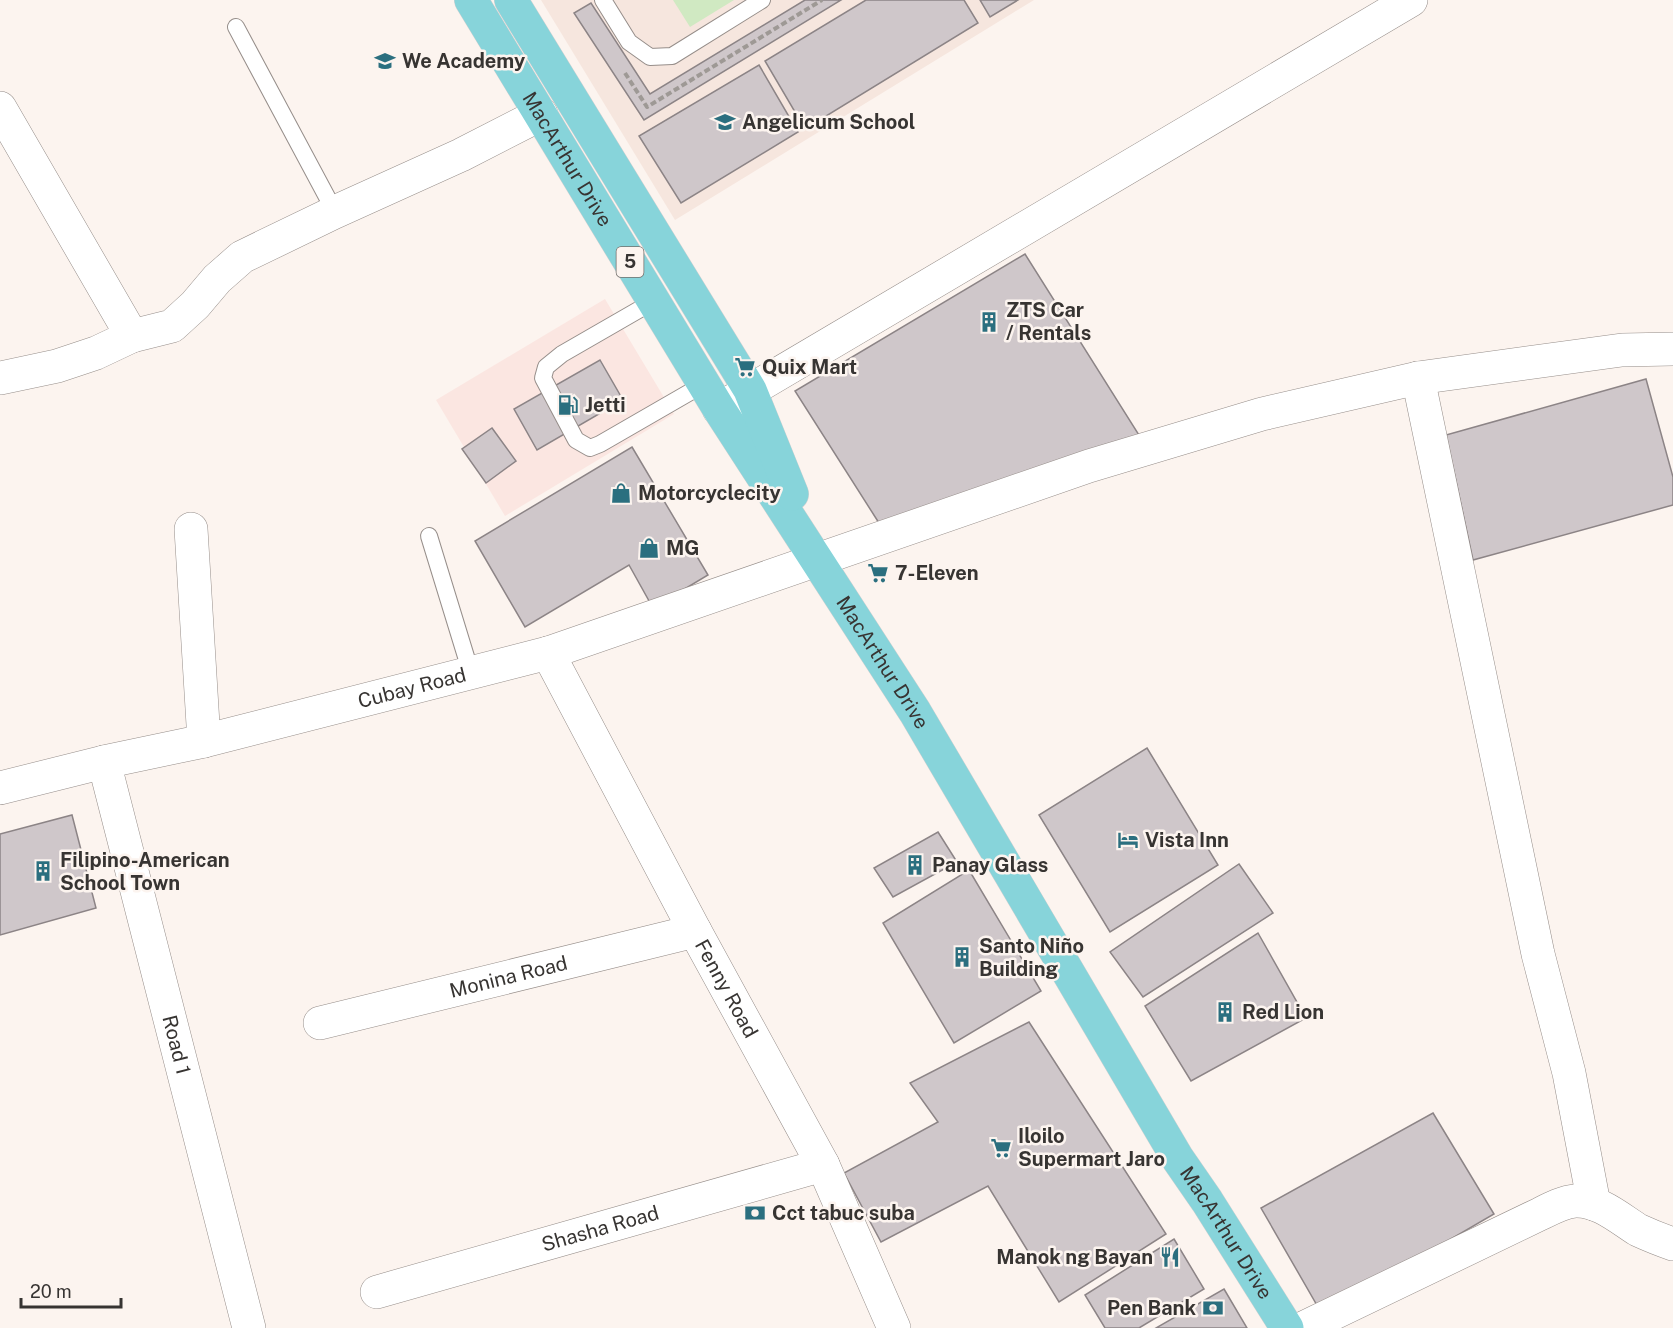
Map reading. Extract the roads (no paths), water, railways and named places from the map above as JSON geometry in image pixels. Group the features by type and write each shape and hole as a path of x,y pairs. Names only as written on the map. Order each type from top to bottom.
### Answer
{"main road":[{"name":"MacArthur Drive","path":"471,0 711,396 915,712 1178,1159 1287,1328"},
{"path":"511,0 750,390 818,560"}],"street":[{"path":"711,396 750,390 1411,0"},
{"path":"0,108 132,336"},
{"path":"0,378 57,366 96,353 132,336 172,326 195,305 217,279 242,257 334,212 461,155 541,114"},
{"name":"Cubay Road","path":"0,788 104,762 204,741 548,653 1122,456 1262,414 1418,378 1622,350 1673,349"},
{"path":"1418,378 1538,954 1569,1072 1594,1204"},
{"path":"191,529 204,741"},
{"name":"Fenny Road","path":"548,653 695,931 823,1165 894,1328"},
{"name":"Road 1","path":"104,762 249,1328"},
{"name":"Monina Road","path":"320,1023 695,931"},
{"name":"Shasha Road","path":"377,1292 823,1165"},
{"path":"1303,1328 1556,1206 1575,1201 1594,1204 1640,1230 1673,1244"}],"lane":[{"path":"603,0 629,42 650,57 672,56 762,0"},
{"path":"236,27 334,212"},
{"path":"654,301 562,354 546,367 543,378 576,440 590,448 711,396"},
{"path":"429,536 471,673"}],"place":[{"name":"We Academy","path":"385,61"},
{"name":"Angelicum School","path":"725,122"},
{"name":"ZTS Car / Rentals","path":"989,322"},
{"name":"Quix Mart","path":"745,367"},
{"name":"Jetti","path":"568,405"},
{"name":"Motorcyclecity","path":"621,493"},
{"name":"MG","path":"649,548"},
{"name":"7-Eleven","path":"878,573"},
{"name":"Vista Inn","path":"1128,840"},
{"name":"Panay Glass","path":"915,865"},
{"name":"Filipino-American School Town","path":"43,871"},
{"name":"Santo Niño Building","path":"962,957"},
{"name":"Red Lion","path":"1225,1012"},
{"name":"Iloilo Supermart Jaro","path":"1001,1148"},
{"name":"Cct tabuc suba","path":"755,1213"},
{"name":"Manok ng Bayan","path":"1170,1257"},
{"name":"Pen Bank","path":"1213,1308"}]}
